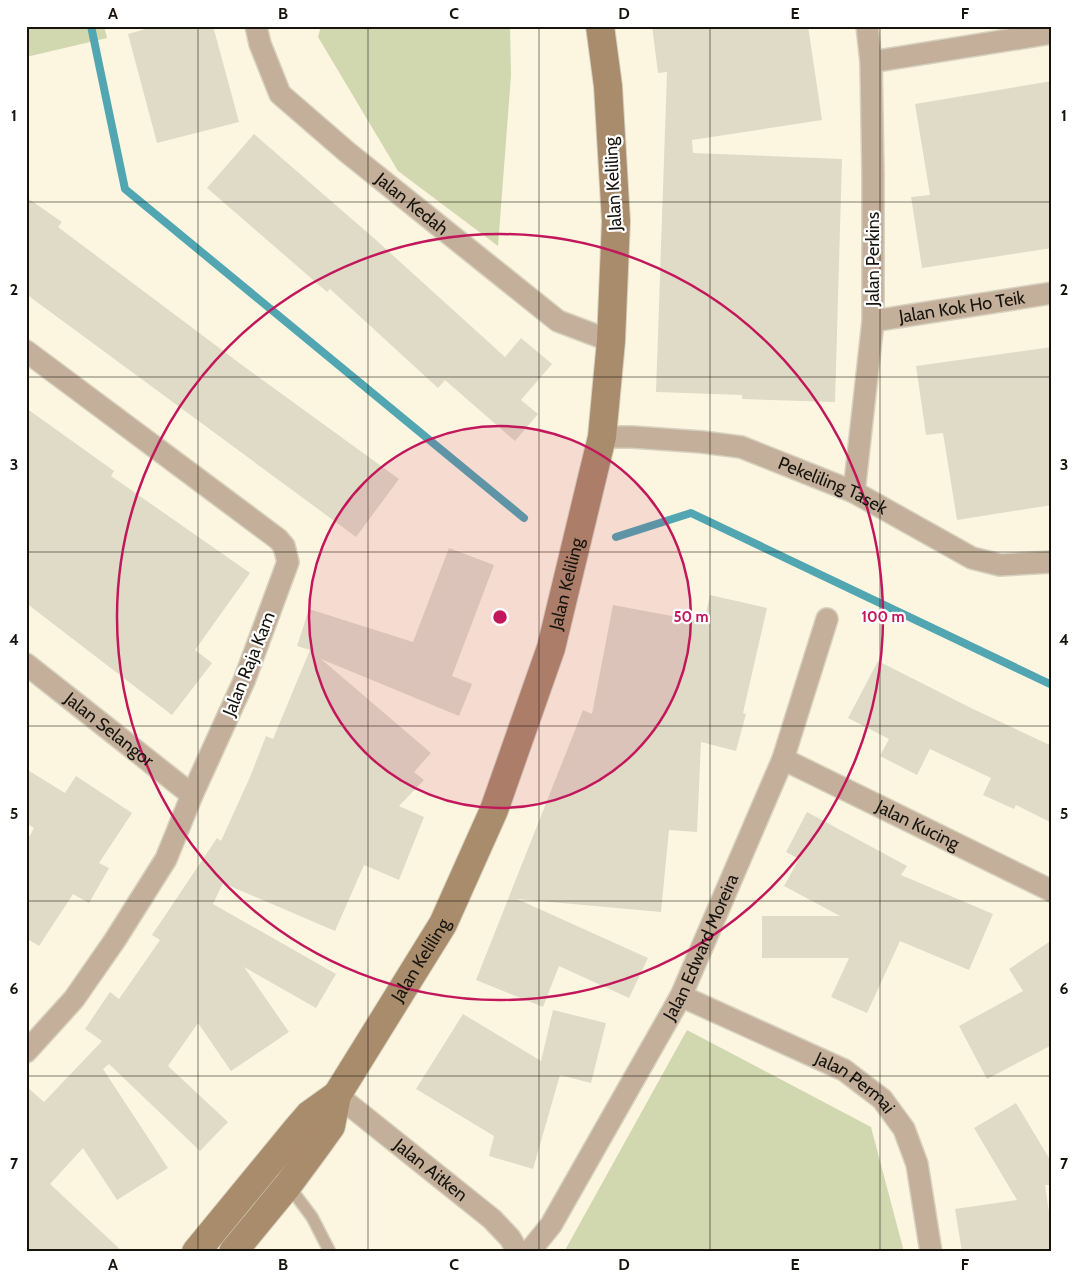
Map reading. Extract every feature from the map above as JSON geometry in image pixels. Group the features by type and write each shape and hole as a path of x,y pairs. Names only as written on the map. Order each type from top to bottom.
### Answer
{"main road":[{"name":"Jalan Keliling","path":"233,1252 288,1185 330,1126 337,1096 443,924 494,810 551,648 602,437 611,341 616,221 608,86 600,26"},
{"name":"Jalan Keliling","path":"196,1252 297,1128 309,1115 337,1096"}],"street":[{"name":"Jalan Kedah","path":"256,26 260,44 280,94 347,152 558,321 611,341"},
{"name":"Jalan Perkins","path":"854,492 873,321 874,176 871,62 866,26"},
{"path":"871,62 1052,33"},
{"name":"Jalan Kok Ho Teik","path":"873,321 1052,293"},
{"name":"Jalan Raja Kam","path":"26,351 278,539 284,546 288,562 244,681 192,795 166,859 115,940 74,998 26,1052"},
{"name":"Pekeliling Tasek","path":"602,437 662,439 741,447 854,492 972,558 1000,565 1052,562"},
{"name":"Jalan Edward Moreira","path":"529,1252 551,1225 681,996 783,759 827,619"},
{"name":"Jalan Selangor","path":"26,664 192,795"},
{"name":"Jalan Kucing","path":"783,759 1052,891"},
{"name":"Jalan Permai","path":"681,996 844,1070 882,1099 904,1129 917,1164 931,1252"},
{"name":"Jalan Aitken","path":"337,1096 492,1219 510,1238 518,1252"}],"lane":[{"path":"288,1185 312,1217 330,1252"}],"green space":[{"path":"26,26 104,26 107,38 26,57"},
{"path":"321,26 510,26 511,75 498,246 398,171 318,37"},
{"path":"687,1030 871,1127 904,1252 564,1252"}],"building":[{"path":"156,26 213,26 239,122 157,143 128,34"},
{"path":"652,26 808,26 822,120 692,140 693,153 842,159 835,402 742,399 742,395 656,392 667,72 658,73"},
{"path":"1052,81 1052,248 922,268 911,197 930,195 915,104"},
{"path":"254,134 376,240 505,357 521,338 552,364 521,400 538,414 515,441 445,380 438,388 330,289 327,292 207,188"},
{"path":"26,197 62,222 58,227 242,365 399,479 356,537 26,294"},
{"path":"1052,347 1052,505 957,520 943,433 926,435 916,366"},
{"path":"26,408 114,471 111,476 250,573 195,650 212,663 172,715 26,603"},
{"path":"449,548 494,565 452,676 472,684 459,716 321,659 431,753 414,772 424,780 399,806 424,817 399,880 364,865 335,931 223,883 213,904 336,974 316,1008 244,967 289,1032 231,1071 198,1023 168,1066 228,1122 200,1151 109,1064 103,1069 168,1168 117,1200 83,1148 50,1184 123,1252 26,1252 26,1086 44,1102 102,1041 85,1029 110,992 119,999 160,940 152,935 217,838 221,841 266,736 273,739 310,650 297,646 309,609 413,642"},
{"path":"710,595 767,608 743,713 746,714 736,751 701,742 697,832 669,830 661,912 517,899 648,958 629,998 559,966 543,1007 476,980 583,710 592,714 613,605 704,622"},
{"path":"878,661 1052,746 1052,823 1016,805 1014,809 983,795 991,778 930,749 917,775 880,756 889,739 848,718"},
{"path":"26,769 65,793 76,776 132,813 99,863 109,868 89,903 73,894 39,946 26,938 26,843 34,828 26,823"},
{"path":"807,812 907,866 901,875 993,914 969,970 900,941 867,1013 831,997 849,958 762,958 762,916 840,916 784,886 799,859 786,852"},
{"path":"1052,940 1052,1045 987,1079 959,1026 1023,991 1009,969"},
{"path":"553,1010 606,1023 591,1083 560,1075 533,1169 489,1156 494,1136 416,1089 463,1014 541,1061"},
{"path":"1016,1103 1052,1163 1052,1185 1045,1185 1052,1233 1052,1252 962,1252 955,1209 1017,1200 974,1128"}],"waterway":[{"path":"91,26 125,189 524,518"},
{"path":"616,537 691,513 1052,685"}]}
